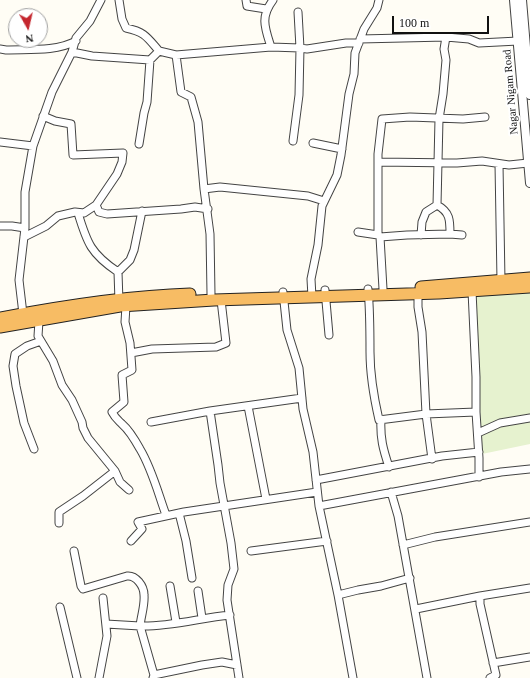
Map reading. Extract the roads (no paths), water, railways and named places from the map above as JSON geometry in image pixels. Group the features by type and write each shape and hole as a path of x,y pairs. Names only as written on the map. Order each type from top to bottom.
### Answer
{"highway":[{"path":"368,293 383,289 530,278"},
{"path":"0,318 122,302 221,300 313,294 418,294 530,287"},
{"path":"0,327 39,321 150,296 211,294 283,295"}],"street":[{"path":"23,314 19,280 25,228 25,192 33,146 52,92 76,41 90,21 101,0"},
{"path":"119,0 122,19 126,28 139,31 159,51 176,55 271,46 307,49 359,41 446,37 470,38 479,43 518,41"},
{"path":"246,0 247,6 266,9"},
{"path":"271,46 266,33 265,21 266,9 273,0"},
{"path":"313,294 311,279 318,245 322,206 337,175 349,94 354,74 355,53 364,29 377,8 379,0"},
{"name":"Nagar Nigam Road","path":"514,0 530,183"},
{"name":"Nagar Nigam Road","path":"522,0 530,95"},
{"path":"294,141 299,95 298,73 300,48 298,12"},
{"path":"437,205 439,119 444,87 446,60 444,49 446,37"},
{"path":"0,49 48,48 68,45 76,41"},
{"path":"139,144 147,102 150,60 159,51"},
{"path":"72,52 92,56 150,60"},
{"path":"176,55 181,92 191,97 198,122 210,234 211,294"},
{"path":"24,237 46,226 58,216 84,213 96,205 117,174 122,162 123,153 73,155 71,124 55,121 43,116"},
{"path":"383,289 379,236 378,162 382,119 410,117 463,119 485,117"},
{"path":"0,142 33,146"},
{"path":"313,143 342,149"},
{"path":"378,162 457,163 482,160 509,165 528,163"},
{"path":"500,164 501,281"},
{"path":"204,189 220,187 308,196 324,201"},
{"path":"96,205 99,212 107,214 195,207 208,209"},
{"path":"437,205 444,209 450,220 450,234"},
{"path":"421,235 422,222 426,212 437,205"},
{"path":"118,272 130,260 134,250 142,211"},
{"path":"78,213 84,233 92,249 104,263 118,272 131,353 132,370 122,375 124,402 112,412 116,420 122,423 141,449 166,515"},
{"path":"0,226 25,228"},
{"path":"358,232 379,236 462,235"},
{"path":"472,291 476,412 479,452 478,477"},
{"path":"368,293 370,313 370,353 375,402 379,420 426,414 476,412"},
{"path":"325,294 329,335"},
{"path":"418,294 418,307 422,332 426,414 432,459"},
{"path":"283,295 287,330 299,368 303,409 313,452 319,506 338,595 353,678"},
{"path":"131,353 152,349 216,347 226,343 221,300"},
{"path":"39,321 38,336 53,361 62,385 72,400 88,438 115,471 120,482 129,490"},
{"path":"34,449 24,423 13,366 15,354 27,346 41,341"},
{"path":"151,422 210,411 302,398"},
{"path":"248,406 266,499"},
{"path":"210,411 234,569 228,585 227,600 239,678"},
{"path":"478,433 500,423 530,418"},
{"path":"382,419 380,434 389,467"},
{"path":"316,480 479,452"},
{"path":"319,506 501,472 530,469"},
{"path":"59,523 59,512 83,496 115,471"},
{"path":"131,540 142,529 138,522 166,515 317,492"},
{"path":"391,492 398,516 416,609 427,678"},
{"path":"179,513 192,578"},
{"path":"403,545 435,537 530,522"},
{"path":"251,551 327,541"},
{"path":"74,550 81,586 83,589 127,576 137,579 144,593 140,626 154,677 215,663 222,662 237,665"},
{"path":"338,595 410,578"},
{"path":"170,586 176,622"},
{"path":"416,609 530,588"},
{"path":"198,591 202,618"},
{"path":"480,596 480,604 496,675 490,678"},
{"path":"99,678 107,636 103,598"},
{"path":"60,607 77,678"},
{"path":"106,624 151,626 230,615"},
{"path":"493,663 530,657"}]}
